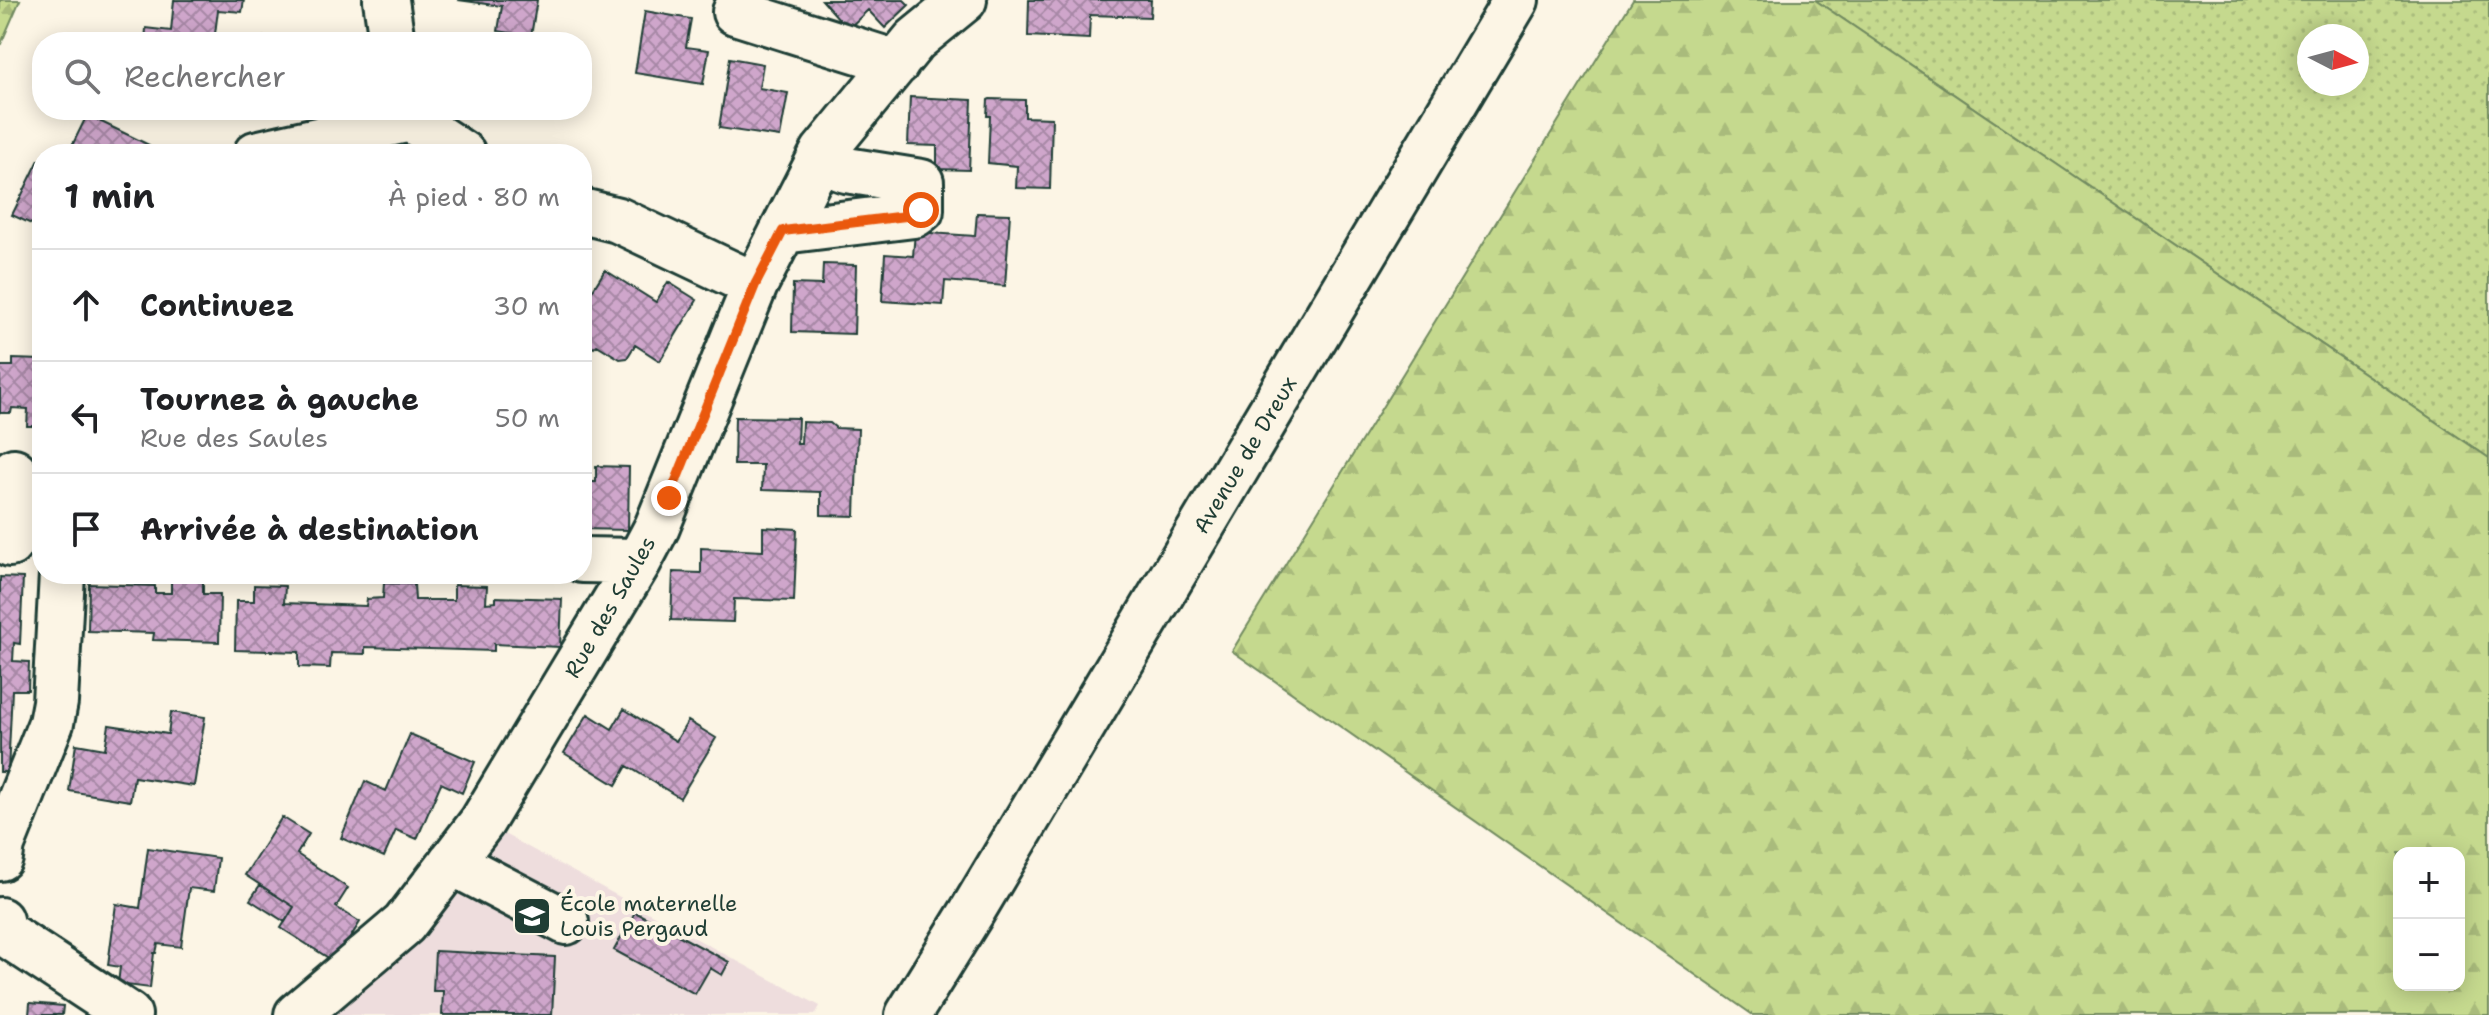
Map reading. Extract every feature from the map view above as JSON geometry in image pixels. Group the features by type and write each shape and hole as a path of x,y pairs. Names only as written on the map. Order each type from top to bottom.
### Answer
{"street":[{"path":"386,0 391,32"},
{"name":"Rue des Saules","path":"297,1015 404,924 482,822 639,561 665,508 755,285 823,152 915,40 964,0"},
{"name":"Avenue de Dreux","path":"908,1015 1516,0"},
{"path":"735,12 897,63"},
{"path":"294,144 386,120"},
{"path":"417,120 450,144"},
{"path":"783,231 914,215 921,210 921,182 846,170 835,166 823,152"},
{"path":"592,214 618,220 755,285"},
{"path":"10,544 14,471"},
{"path":"592,560 639,561"},
{"path":"0,858 2,845 51,723 55,702 61,584"},
{"path":"451,862 566,922"},
{"name":"Avenue de Dreux","path":"916,1015 973,910"},
{"path":"0,920 3,932 129,1015"}],"shaded area":[{"name":"École maternelle Louis Pergaud","path":"482,822 820,1006 815,1015 297,1015"}],"green space":[{"path":"0,0 20,0 0,46"},
{"path":"1633,0 1815,0 2489,458 2489,1015 1753,1015 1232,651"},
{"path":"1815,0 2489,0 2489,458"}],"building":[{"path":"174,0 244,0 242,12 218,10 215,32 146,32 146,28 171,31"},
{"path":"458,0 537,0 532,32 498,31 502,6"},
{"path":"822,0 904,0 909,5 885,28 868,10 848,29"},
{"path":"1029,0 1151,0 1150,17 1090,15 1089,39 1028,36"},
{"path":"645,11 691,19 686,47 709,50 703,84 635,73"},
{"path":"730,58 763,64 759,88 788,93 780,137 719,128"},
{"path":"910,97 972,100 969,170 937,169 937,146 908,145"},
{"path":"990,99 1025,100 1025,117 1052,118 1050,189 1016,188 1017,166 988,163 990,116 987,116"},
{"path":"85,120 97,120 147,144 73,144"},
{"path":"32,174 32,224 12,215"},
{"path":"977,213 1010,214 1005,286 945,281 943,305 882,301 885,254 913,256 915,232 975,236"},
{"path":"823,264 856,265 854,334 792,332 793,284 822,285"},
{"path":"605,270 656,302 668,282 697,300 660,361 635,345 627,358 620,359 597,345 592,347 592,291"},
{"path":"13,359 32,360 32,426 27,426 28,409 12,408 11,413 0,413 0,366 13,366"},
{"path":"735,417 798,418 797,444 801,444 802,422 830,423 836,428 858,429 855,516 821,515 821,492 762,490 763,465 734,465"},
{"path":"596,466 629,467 628,530 592,529 592,482 596,482"},
{"path":"763,527 797,529 794,601 734,599 733,622 671,620 673,572 701,573 701,548 763,551"},
{"path":"0,577 23,578 20,644 14,643 13,661 29,662 28,690 12,690 8,772 0,772"},
{"path":"89,584 155,586 155,593 171,593 171,584 203,584 203,594 220,594 219,642 153,640 154,633 88,631"},
{"path":"384,584 414,584 415,600 454,600 454,585 487,586 486,603 496,602 496,597 562,599 560,647 494,644 494,651 365,647 365,654 331,653 330,668 299,667 299,652 235,650 236,601 254,601 254,585 285,586 284,603 366,606 367,599 383,598"},
{"path":"624,709 676,741 688,721 716,738 680,798 627,766 616,785 564,753 588,714 612,729"},
{"path":"171,712 205,717 194,786 134,777 130,801 69,791 76,744 105,749 109,725 168,734"},
{"path":"410,734 475,762 462,793 441,783 417,839 396,830 384,857 341,838 365,781 386,791"},
{"path":"282,817 309,834 297,854 348,888 336,907 360,922 335,962 281,928 294,907 245,875"},
{"path":"148,848 218,858 214,891 189,888 181,947 158,944 150,988 118,984 120,967 108,965 116,904 140,908"},
{"path":"260,885 294,907 285,922 250,900"},
{"path":"635,912 729,962 722,975 710,968 695,994 614,950"},
{"path":"435,951 555,957 552,1015 442,1015 443,991 433,991"},
{"path":"30,1003 63,1006 62,1015 29,1015"}],"place":[{"name":"École maternelle Louis Pergaud","path":"532,916"}],"route":[{"path":"669,498 755,285 783,231 914,215 921,210"}]}
